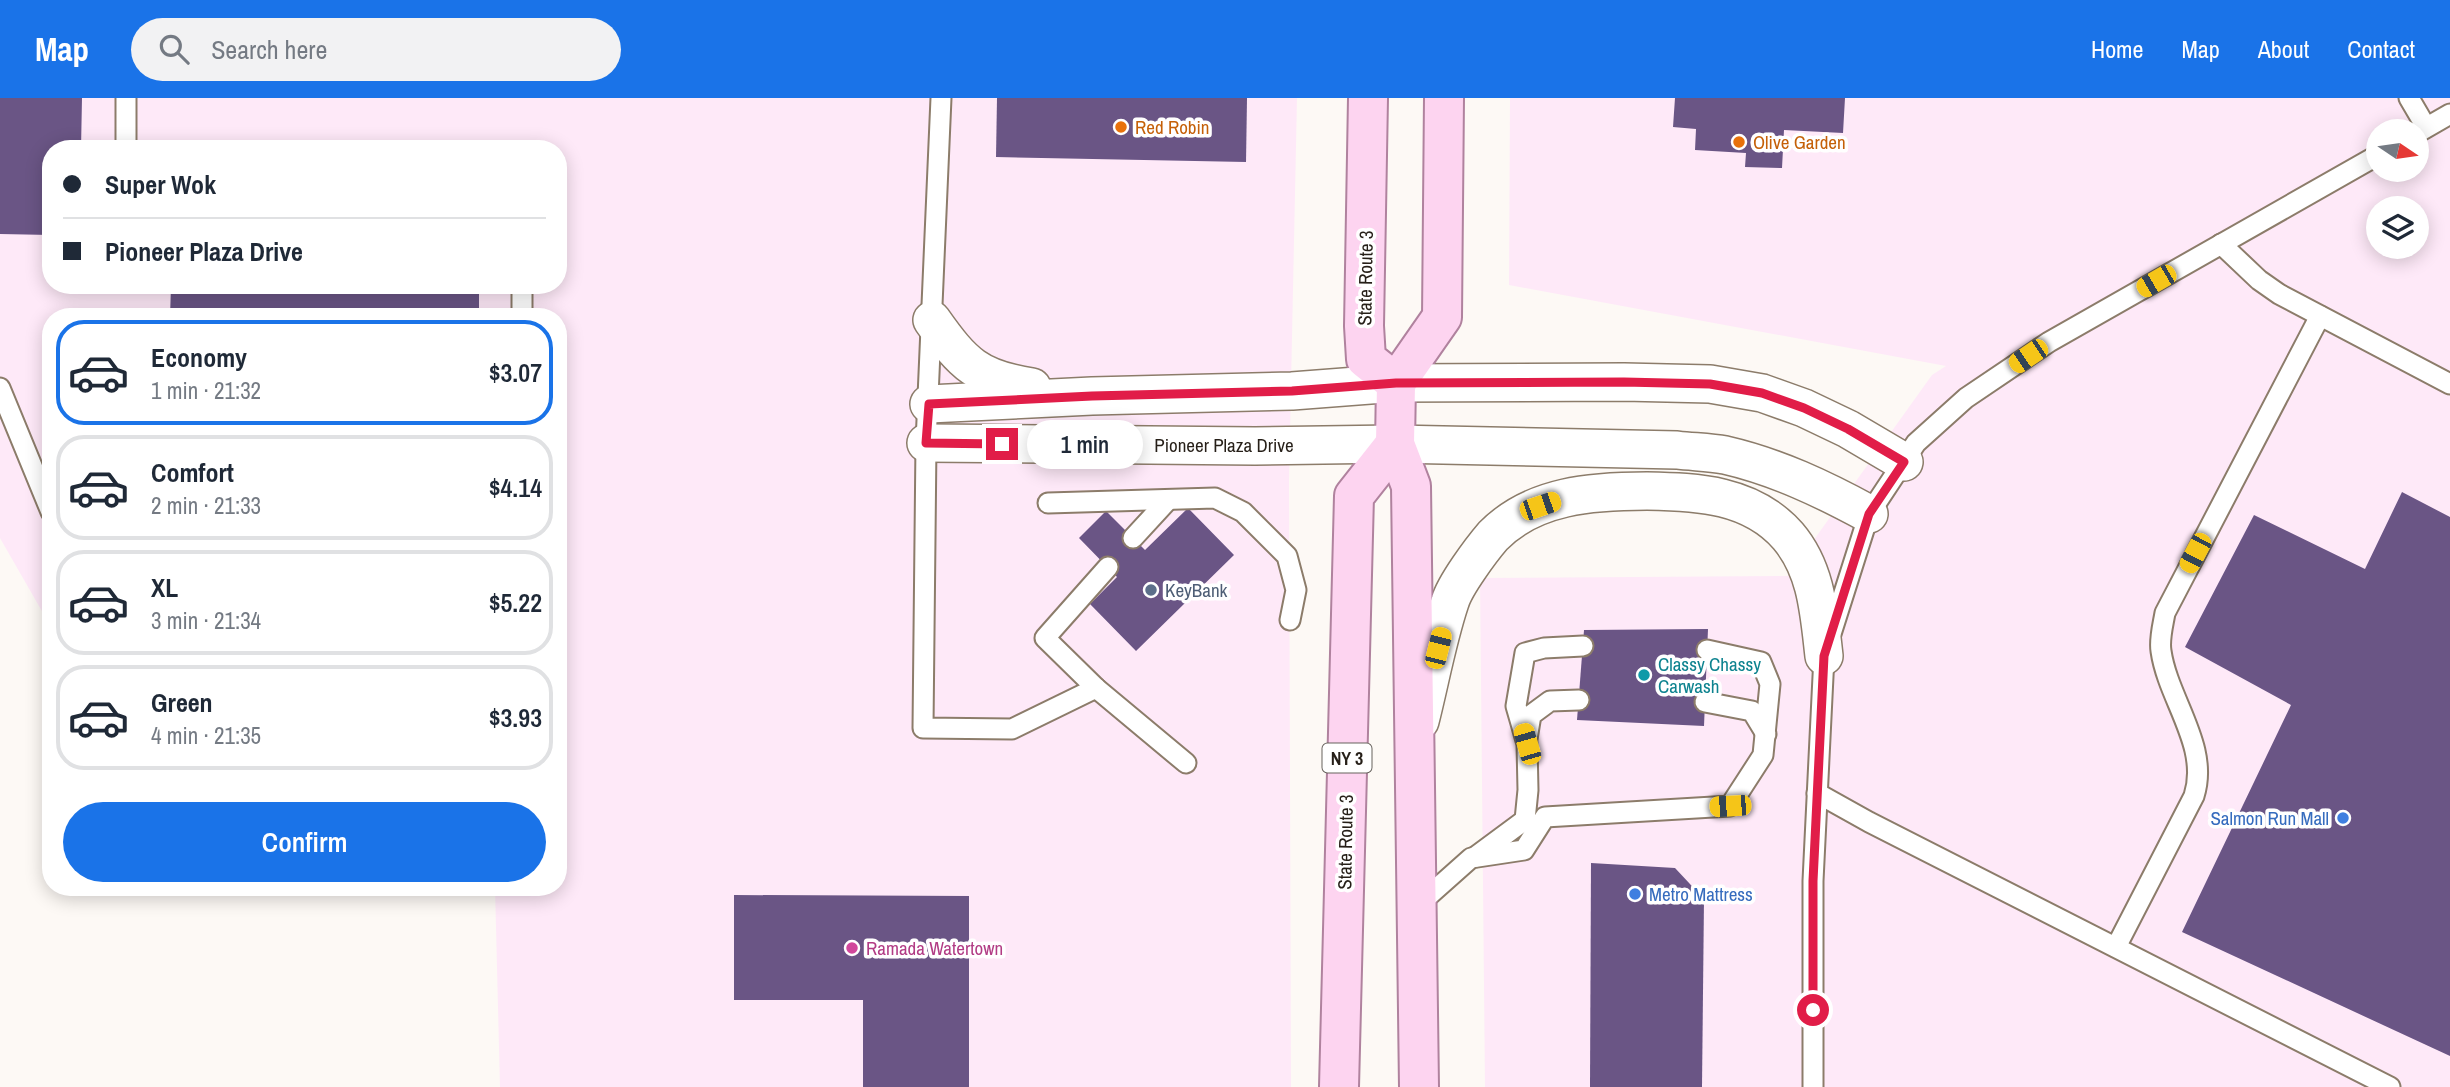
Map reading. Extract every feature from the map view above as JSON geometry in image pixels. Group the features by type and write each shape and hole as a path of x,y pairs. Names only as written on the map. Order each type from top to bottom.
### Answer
{"main road":[{"name":"State Route 3","path":"1367,98 1364,326 1366,359 1396,383"},
{"path":"1419,1087 1411,486 1395,444 1396,383 1443,317 1444,98"},
{"name":"State Route 3","path":"1339,1087 1354,496 1395,444"}],"street":[{"path":"932,320 950,345 985,377 1018,385 1092,396"},
{"path":"929,404 1092,396 1292,391 1396,383 1710,384 1762,393 1804,408 1848,429 1904,462"},
{"name":"Pioneer Plaza Drive","path":"926,443 1255,446 1395,444 1677,450 1723,455 1777,470 1817,486 1869,514"},
{"path":"1414,746 1450,600 1494,536 1517,518 1540,506 1573,495 1607,491 1717,495 1743,504 1769,519 1788,536 1806,563 1818,599 1824,656"}],"lane":[{"path":"126,98 126,140"},
{"path":"941,98 926,443 923,728 1012,729 1096,688"},
{"path":"2409,98 2417,119"},
{"path":"2429,126 2450,114"},
{"path":"1814,1087 1813,881 1824,656 1869,514 1916,443 1966,398 2049,342 2366,162"},
{"path":"2221,244 2259,281 2279,294 2450,384"},
{"path":"2116,947 2194,796 2198,782 2199,765 2164,668 2161,648 2165,613 2320,316"},
{"path":"0,388 42,490"},
{"path":"1048,503 1215,498 1242,512 1287,555 1296,590 1290,620"},
{"path":"1133,538 1168,500"},
{"path":"1108,567 1045,638 1096,688 1186,764"},
{"path":"1527,744 1516,706 1525,653 1544,648 1583,646"},
{"path":"1417,906 1471,858 1524,850 1545,817 1730,806 1763,755 1770,684 1761,662 1707,650"},
{"path":"1474,858 1525,820 1528,790 1527,744 1531,715 1550,701 1579,700"},
{"path":"1705,702 1752,711 1766,734"},
{"path":"1817,793 2390,1087"}],"shaded area":[{"path":"0,98 1297,98 1289,480 1291,1087 500,1087 495,896 567,896 567,308 42,308 42,611 0,538"},
{"name":"Salmon Run Mall","path":"1510,98 2450,98 2450,1087 1485,1087 1480,578 1788,576 1932,375 1946,366 1509,285"}],"building":[{"path":"0,98 82,98 81,140 42,140 42,235 0,234"},
{"name":"Red Robin","path":"997,98 1247,98 1246,162 996,157"},
{"name":"Olive Garden","path":"1675,98 1845,98 1843,133 1784,130 1782,168 1745,167 1746,153 1695,150 1696,129 1673,127"},
{"path":"171,294 479,294 479,308 170,308"},
{"name":"Salmon Run Mall","path":"2402,492 2450,517 2450,1056 2182,932 2291,705 2185,647 2254,515 2365,569"},
{"name":"KeyBank","path":"1188,508 1234,555 1136,651 1090,604 1117,577 1079,538 1106,511 1145,550"},
{"name":"Classy Chassy Carwash","path":"1708,629 1704,726 1577,720 1584,630"},
{"path":"1591,863 1675,868 1704,899 1702,1087 1590,1087"},
{"name":"Ramada Watertown","path":"734,895 969,896 969,1087 863,1087 863,1000 734,1000"}],"place":[{"name":"Red Robin","path":"1121,127"},
{"name":"Olive Garden","path":"1739,142"},
{"name":"KeyBank","path":"1151,590"},
{"name":"Classy Chassy Carwash","path":"1644,675"},
{"name":"Salmon Run Mall","path":"2343,818"},
{"name":"Metro Mattress","path":"1635,894"},
{"name":"Ramada Watertown","path":"852,948"}],"route":[{"path":"1002,444 926,443 929,404 1092,396 1292,391 1396,383 1710,384 1762,393 1804,408 1848,429 1904,462 1869,514 1824,656 1813,881 1813,1010"}]}
